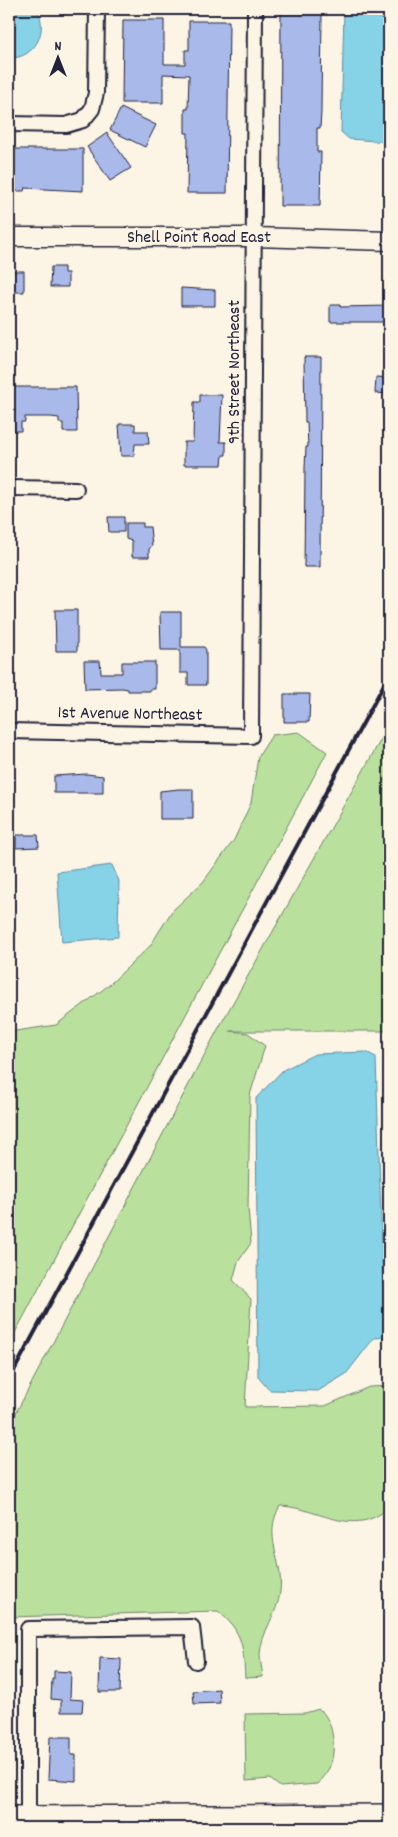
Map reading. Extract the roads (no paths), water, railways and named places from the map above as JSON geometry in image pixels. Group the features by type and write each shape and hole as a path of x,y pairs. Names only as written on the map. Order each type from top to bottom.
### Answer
{"main road":[{"path":"192,1814 208,1828"},
{"path":"9,1816 192,1814 389,1815"},
{"path":"247,1828 261,1824 341,1825 389,1815"}],"street":[{"path":"9,124 66,125 82,120 92,109 96,94 97,9"},
{"name":"9th Street Northeast","path":"251,736 255,9"},
{"name":"Shell Point Road East","path":"9,237 254,237 389,241"},
{"path":"9,488 76,489"},
{"name":"1st Avenue Northeast","path":"9,731 251,736"},
{"path":"28,1816 28,1629 192,1627 196,1660"}],"water":[{"path":"9,9 37,9 41,26 37,42 32,49 26,54 9,58"},
{"path":"344,9 389,9 389,142 349,139 341,132"},
{"path":"112,865 119,881 118,937 62,942 57,872"},
{"path":"366,1052 376,1057 383,1284 389,1294 389,1337 374,1338 346,1374 318,1391 269,1390 258,1377 256,1098 283,1070 315,1054"}],"railway":[{"path":"9,1380 389,675"}]}
